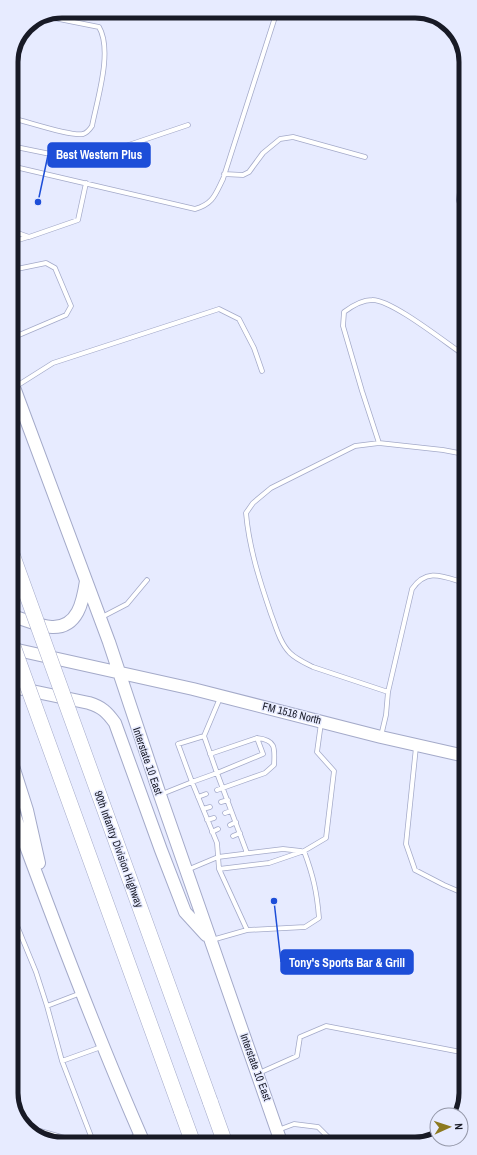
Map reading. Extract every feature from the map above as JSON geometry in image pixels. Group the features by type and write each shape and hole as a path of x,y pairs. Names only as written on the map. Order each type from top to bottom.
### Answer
{"highway":[{"name":"90th Infantry Division Highway","path":"18,571 223,1137"},
{"path":"18,664 191,1137"}],"main road":[{"name":"Interstate 10 East","path":"18,397 100,617 186,871 280,1137"},
{"path":"18,618 51,627 60,627 71,621 78,612 82,602 86,580"},
{"name":"FM 1516 North","path":"18,649 220,696 459,755"},
{"path":"18,688 89,703 101,707 108,713 115,723 185,912 210,940"},
{"path":"18,782 27,810 48,908"},
{"path":"18,826 48,908 103,1046 142,1137"}],"lane":[{"path":"18,120 70,134 83,134 92,126 104,70 105,44 102,33 99,28 59,18"},
{"path":"18,168 195,209 204,207 214,199 224,174 275,18"},
{"path":"18,147 70,158 93,157 188,125"},
{"path":"224,174 243,175 249,172 263,153 280,139 286,137 365,158"},
{"path":"18,240 78,220 86,183"},
{"path":"18,233 29,236"},
{"path":"18,269 46,264 55,268 71,306 66,315 18,335"},
{"path":"379,442 343,326 344,312 356,304 372,300 394,307 459,352"},
{"path":"18,381 53,363 219,309 239,319 254,348 262,371"},
{"path":"388,692 313,667 302,662 290,653 280,638 262,588 248,533 246,513 254,503 271,488 355,446 379,442 459,453"},
{"path":"381,736 386,715 388,692 412,589 421,578 427,576 438,576 459,582"},
{"path":"100,617 128,604 147,580"},
{"path":"220,696 204,736 247,853"},
{"path":"219,869 269,863 304,851 326,838 334,771 317,752 321,721"},
{"path":"204,736 178,744 216,843 219,869 248,930"},
{"path":"160,795 263,754 257,738"},
{"path":"210,754 257,738 266,738 273,744 274,765 265,773 217,790"},
{"path":"417,745 406,844 415,870 459,891"},
{"path":"198,797 206,794"},
{"path":"222,802 228,800"},
{"path":"203,809 210,807"},
{"path":"225,813 231,811"},
{"path":"208,820 214,818"},
{"path":"230,825 236,822"},
{"path":"212,832 218,829"},
{"path":"234,836 240,833"},
{"path":"216,843 223,841"},
{"path":"186,871 218,857 283,849 304,851"},
{"path":"210,940 248,930 305,927 319,918 317,894 312,872 304,851"},
{"path":"18,932 36,972 62,1061 91,1137"},
{"path":"47,1006 82,993"},
{"path":"258,1074 296,1056 300,1037 326,1026 459,1052"},
{"path":"62,1061 103,1046"},
{"path":"278,1130 294,1124 318,1127 328,1137"},
{"path":"40,1131 61,1137"}],"place":[{"name":"Best Western Plus","path":"38,202"},
{"name":"Tony's Sports Bar & Grill","path":"274,901"}]}
